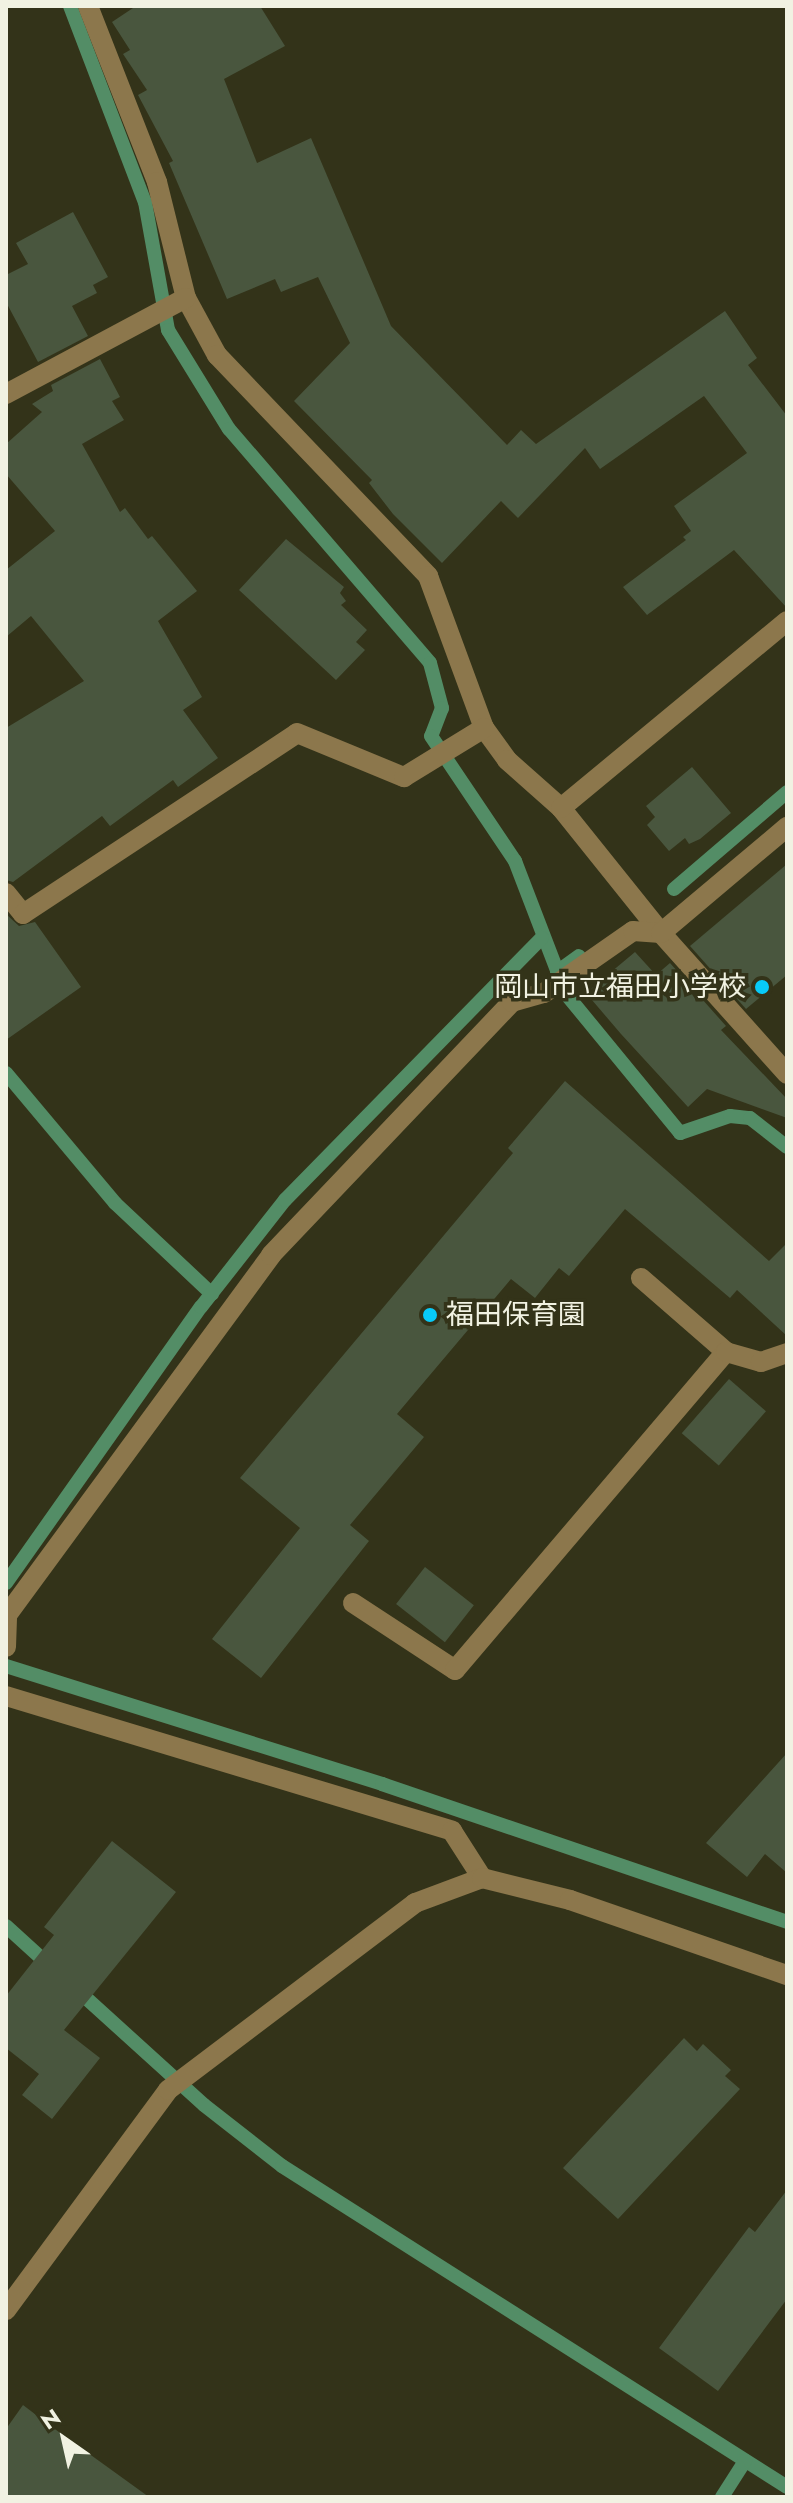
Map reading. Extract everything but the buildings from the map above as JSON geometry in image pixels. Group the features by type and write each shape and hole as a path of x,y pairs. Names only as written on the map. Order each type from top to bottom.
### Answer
{"street":[{"path":"88,6 157,182 169,306 428,576 484,728 507,760 561,808 661,933 787,1074"},
{"path":"6,394 169,306"},
{"path":"561,808 787,621"},
{"path":"6,893 23,914 297,733 404,777 484,728"},
{"path":"6,1646 7,1615 271,1255 512,1002 544,993 633,931 661,933 787,827"},
{"path":"641,1278 726,1352 761,1362 787,1353"},
{"path":"353,1603 455,1670 726,1352"},
{"path":"6,1696 452,1831 482,1878"},
{"path":"6,2310 168,2090 188,2071 415,1903 482,1878 570,1900 787,1975"}],"waterway":[{"path":"70,6 145,202 168,330 229,429 430,663 442,708 431,736 515,861 566,994 680,1133 730,1116 750,1118 787,1147"},
{"path":"674,889 787,792"},
{"path":"6,1583 201,1307 285,1200 542,938"},
{"path":"557,972 579,956"},
{"path":"6,1073 115,1203 212,1294"},
{"path":"6,1666 382,1784 787,1922"},
{"path":"6,1926 50,1966"},
{"path":"75,1988 204,2105 282,2166 787,2487"},
{"path":"722,2497 745,2461"}],"place":[{"name":"岡山市立福田小学校","path":"762,987"},
{"name":"福田保育園","path":"430,1315"}]}
